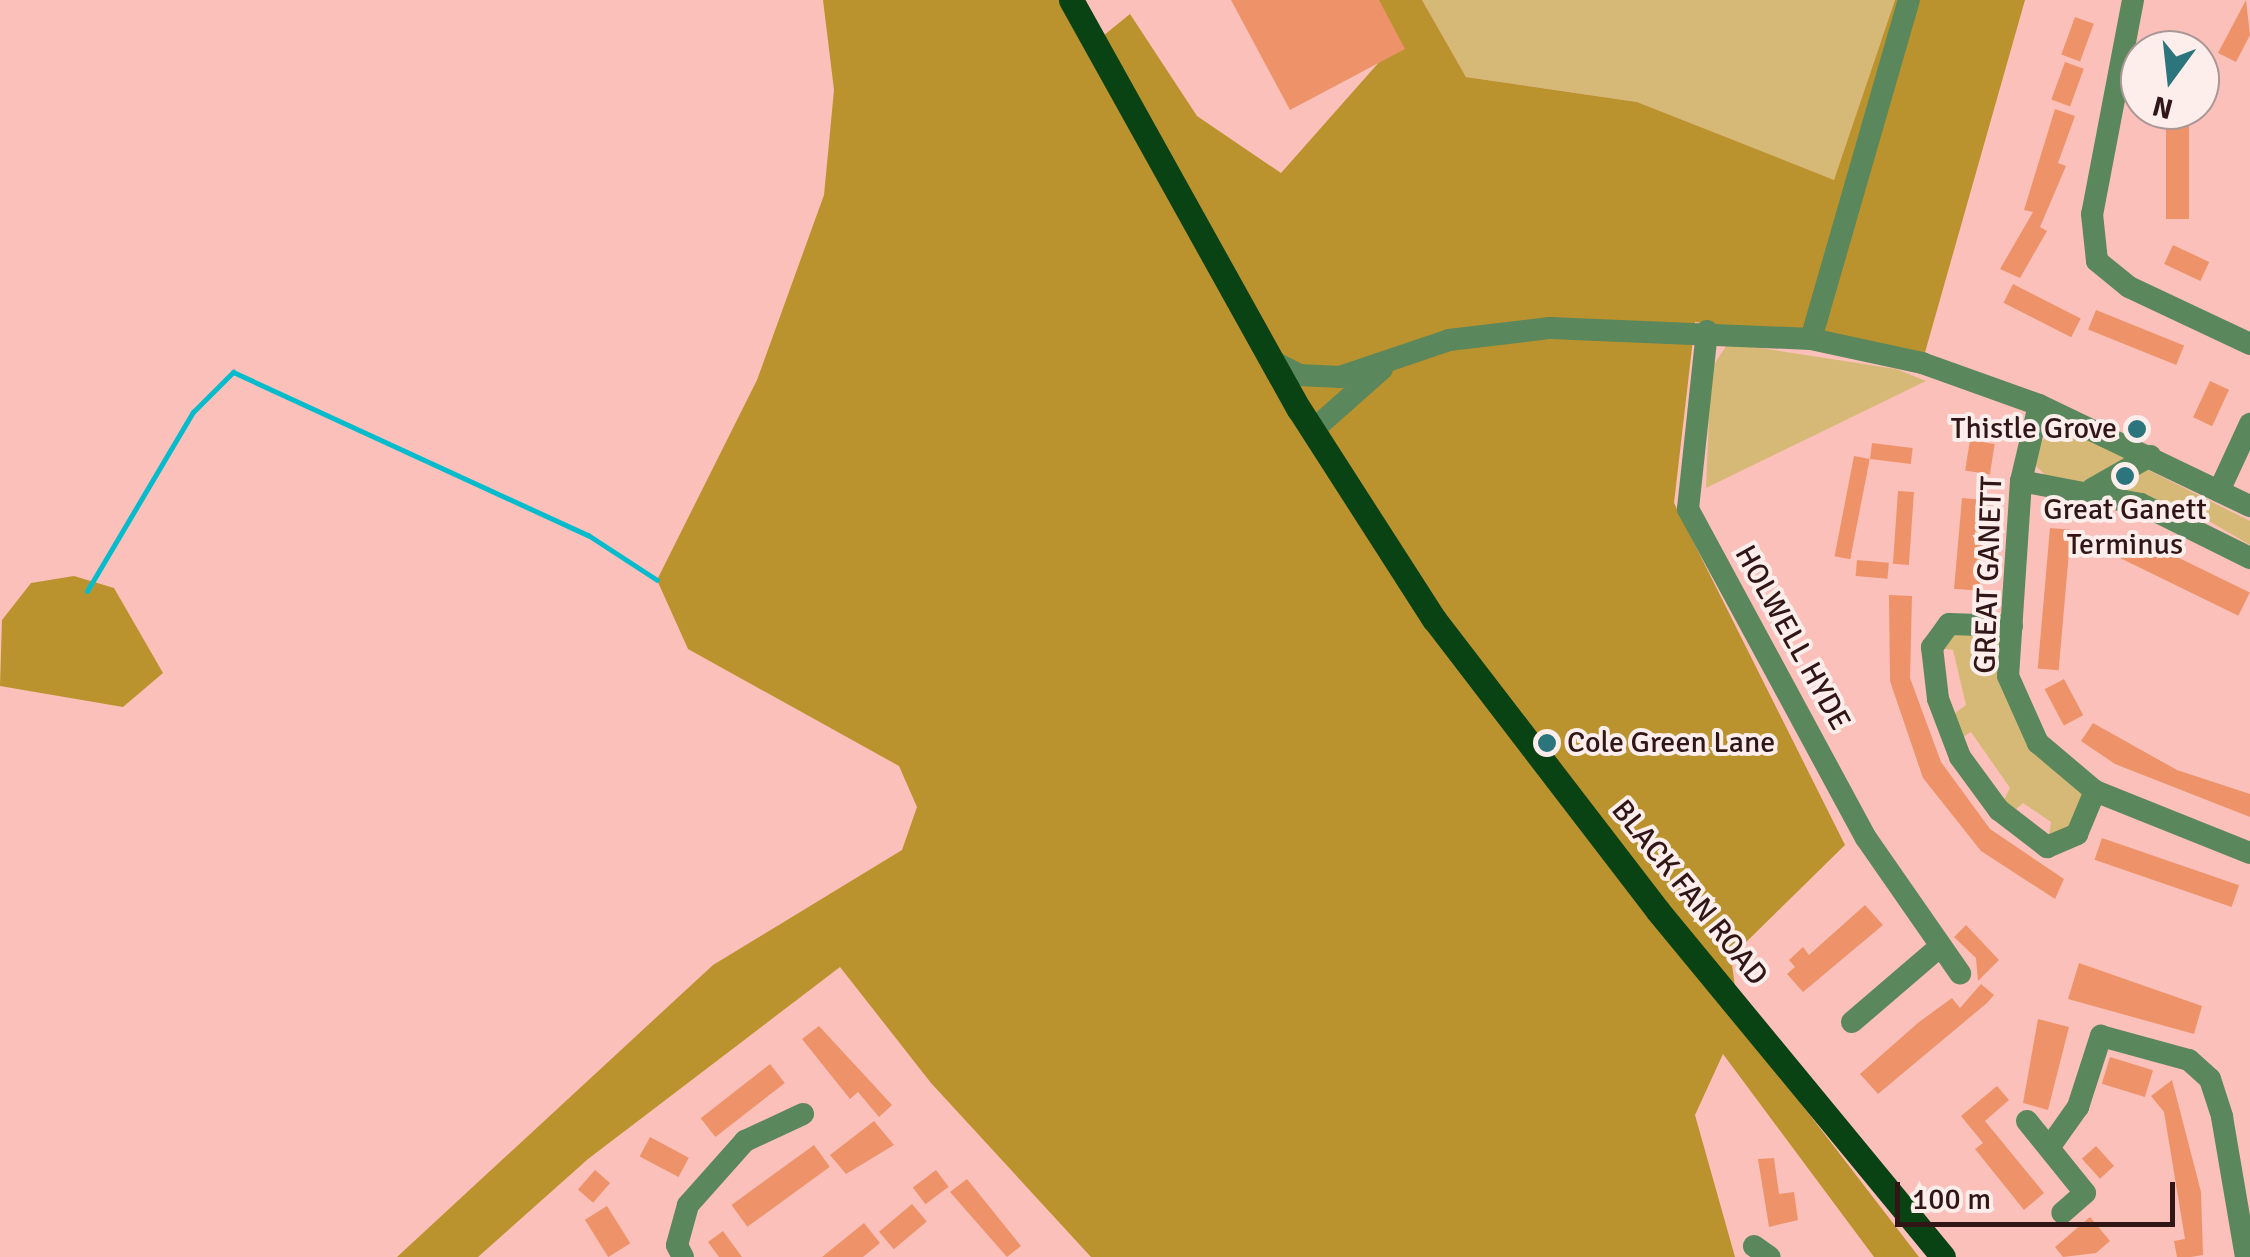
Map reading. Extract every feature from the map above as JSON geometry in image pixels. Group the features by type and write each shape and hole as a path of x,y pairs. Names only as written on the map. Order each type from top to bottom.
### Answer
{"main road":[{"path":"1070,0 1306,419"},
{"name":"BLACK FAN ROAD","path":"1306,419 1434,619 1658,911 1943,1257"}],"street":[{"path":"1811,340 1909,0"},
{"path":"2133,0 2092,214 2097,261 2129,287 2250,344"},
{"path":"1272,361 1317,378 1501,331 1707,331 1811,340 1922,364 2040,406 2250,506"},
{"name":"HOLWELL HYDE","path":"1707,331 1688,509 1866,838 1936,950 1960,973"},
{"path":"1306,419 1406,354"},
{"name":"GREAT GANETT","path":"2040,406 2021,482 2008,676 2038,742 2095,792 2250,853"},
{"path":"2219,491 2250,424"},
{"path":"2092,488 2150,456"},
{"path":"2021,482 2092,488 2250,558"},
{"path":"2012,626 1949,624 1932,647 1938,700 1960,756 1999,810 2046,847 2077,834 2095,792"},
{"path":"1852,1022 1936,950"},
{"path":"2051,1144 2078,1107 2101,1036 2189,1060 2210,1079 2222,1117 2246,1257"},
{"path":"683,1257 680,1220 688,1205 744,1141 804,1114"},
{"path":"2027,1121 2051,1144 2085,1193 2062,1213"}],"shaded area":[{"path":"823,0 1070,0 1098,40 1130,14 1197,116 1281,173 1396,43 1373,0 1422,0 1466,77 1637,102 1834,180 1895,0 2025,0 1924,356 1695,322 1674,503 1845,845 1731,957 1740,1024 1919,1257 1874,1257 1723,1054 1695,1115 1735,1257 1091,1257 931,1083 840,967 588,1159 478,1257 397,1257 713,965 902,850 917,807 899,766 688,649 657,580 757,380 824,195 834,90"},
{"path":"1422,0 1895,0 1834,181 1637,102 1466,77"},
{"path":"1728,343 1896,369 1926,381 1706,488 1711,369"},
{"path":"2065,428 2250,521 2250,545 2197,514 2049,479 2036,466 2036,444"},
{"path":"74,576 114,588 163,673 123,707 0,686 2,620 31,583"},
{"path":"1949,624 2012,626 2008,676 2038,742 2095,791 2077,834 2047,847 2051,822 2023,803 2008,817 1999,810 2010,788 1971,732 1955,742 1946,720 1966,705 1953,650 1932,647"}],"building":[{"path":"1231,0 1379,0 1405,49 1290,110"},
{"path":"2246,0 2250,35 2236,62 2220,54"},
{"path":"2075,17 2094,24 2080,61 2061,55"},
{"path":"2065,62 2084,69 2070,106 2051,100"},
{"path":"2055,109 2075,116 2058,163 2066,166 2040,227 2047,231 2020,278 2000,269 2033,212 2024,210"},
{"path":"2166,130 2189,130 2189,219 2166,219"},
{"path":"2173,245 2209,262 2200,281 2164,264"},
{"path":"2013,284 2081,319 2071,337 2003,303"},
{"path":"2096,310 2184,346 2176,365 2088,329"},
{"path":"2210,381 2229,390 2212,426 2193,417"},
{"path":"1970,440 1995,444 1990,475 1965,471"},
{"path":"1872,443 1913,448 1911,464 1870,459"},
{"path":"1854,456 1870,459 1850,559 1835,556"},
{"path":"1898,491 1914,492 1909,565 1893,564"},
{"path":"1962,498 1987,500 1979,591 1954,589"},
{"path":"2050,528 2071,530 2059,670 2038,668"},
{"path":"2132,535 2250,592 2238,616 2121,558"},
{"path":"1857,560 1889,563 1887,579 1856,576"},
{"path":"1889,595 1912,596 1910,678 1941,762 1990,829 2064,879 2055,899 1981,851 1923,778 1890,681"},
{"path":"2064,679 2083,715 2064,726 2045,689"},
{"path":"2093,723 2177,770 2250,794 2250,817 2115,764 2081,741"},
{"path":"2102,838 2239,885 2232,907 2095,860"},
{"path":"1865,905 1883,925 1803,992 1787,974 1795,967 1789,960 1803,947 1809,955"},
{"path":"1966,925 1999,960 1978,981 1976,958 1954,937"},
{"path":"2079,963 2202,1006 2194,1034 2068,999"},
{"path":"1981,984 1994,995 1987,1003 1878,1094 1860,1074 1952,998 1960,1008"},
{"path":"2038,1019 2069,1027 2048,1110 2023,1103"},
{"path":"819,1026 892,1105 879,1117 858,1092 850,1099 802,1039"},
{"path":"2110,1057 2153,1070 2145,1097 2102,1084"},
{"path":"770,1064 785,1083 715,1137 701,1118"},
{"path":"2172,1080 2201,1192 2203,1255 2191,1257 2177,1257 2174,1241 2185,1239 2164,1112 2151,1096"},
{"path":"1997,1086 2009,1100 1985,1121 2044,1193 2024,1210 1975,1149 1983,1143 1961,1116"},
{"path":"874,1121 894,1145 846,1174 830,1155"},
{"path":"650,1137 689,1158 679,1177 640,1156"},
{"path":"814,1145 830,1167 747,1227 731,1205"},
{"path":"2096,1146 2114,1166 2100,1179 2082,1159"},
{"path":"1774,1158 1779,1194 1794,1192 1798,1220 1769,1227 1758,1159"},
{"path":"595,1170 610,1183 593,1203 578,1190"},
{"path":"936,1170 949,1187 925,1204 913,1187"},
{"path":"967,1179 1021,1246 1007,1257 950,1192"},
{"path":"912,1204 927,1222 894,1249 879,1232"},
{"path":"607,1206 630,1243 608,1257 585,1220"},
{"path":"2090,1217 2110,1241 2096,1253 2063,1257 2055,1247"},
{"path":"864,1223 880,1243 863,1257 822,1257"},
{"path":"723,1231 742,1257 719,1257 708,1242"}],"waterway":[{"path":"87,591 193,412 233,372 588,535 657,580"}],"place":[{"name":"Thistle Grove","path":"2137,429"},
{"name":"Great Ganett Terminus","path":"2125,476"},
{"name":"Cole Green Lane","path":"1547,743"}]}
